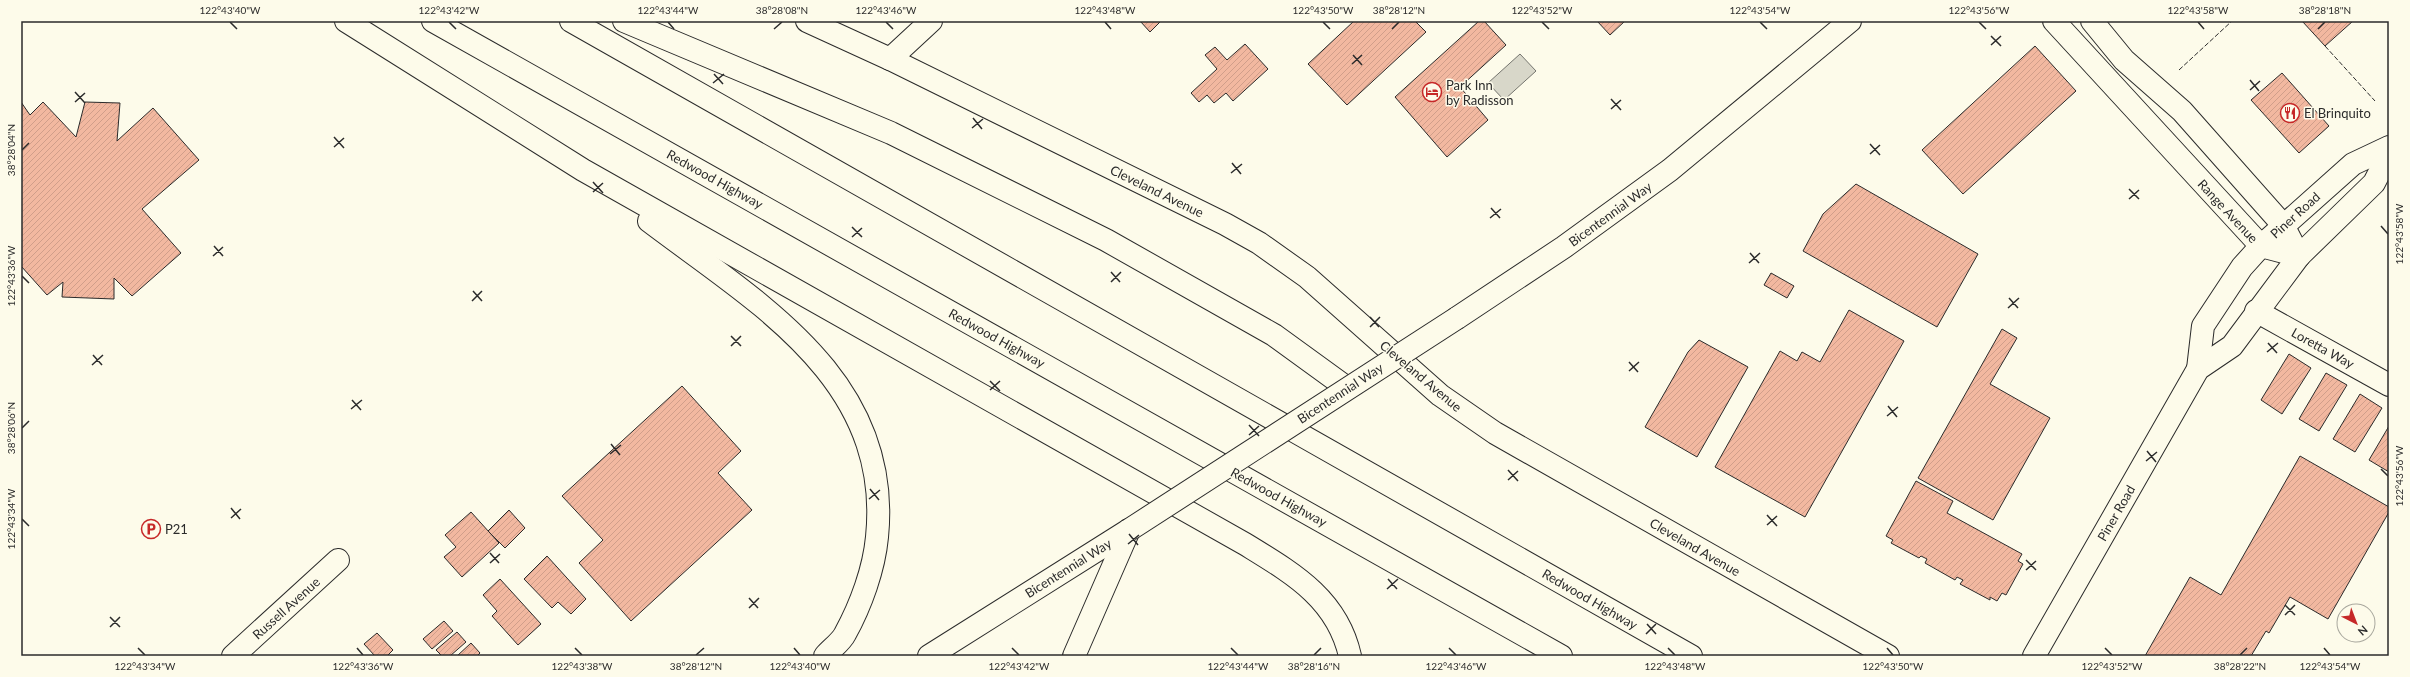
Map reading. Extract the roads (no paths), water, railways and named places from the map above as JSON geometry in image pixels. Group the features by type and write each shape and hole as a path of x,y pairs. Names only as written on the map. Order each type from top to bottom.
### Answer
{"main road":[{"path":"346,21 583,170 1238,540 1298,576 1325,603 1346,638 1350,656"},
{"name":"Redwood Highway","path":"432,21 1561,656"},
{"name":"Redwood Highway","path":"571,21 1691,656"},
{"path":"624,21 891,133 1106,240 1228,310 1274,334 1347,388"},
{"name":"Cleveland Avenue","path":"806,21 890,59 1225,224 1258,243 1307,277 1440,395 1495,433 1888,656"},
{"path":"890,59 931,21"},
{"name":"Bicentennial Way","path":"929,656 1129,530 1564,247 1670,170 1850,21"},
{"name":"Range Avenue","path":"2054,21 2261,246 2298,256"},
{"path":"2092,21 2124,60 2182,111 2283,225 2298,256"},
{"name":"Piner Road","path":"2034,656 2198,369 2203,326 2227,287 2261,246 2353,164 2389,147"},
{"name":"Piner Road","path":"2198,369 2232,346 2256,311 2298,256 2374,183 2389,154"},
{"path":"583,170 770,312 791,331 830,372 855,411 869,445 876,479 879,516 876,550 864,590 845,635 825,656"},
{"name":"Loretta Way","path":"2256,311 2389,385"},
{"path":"1074,656 1129,530"},
{"name":"Russell Avenue","path":"233,656 338,560"}],"place":[{"name":"Park Inn by Radisson","path":"1432,92"},
{"name":"El Brinquito","path":"2290,113"},
{"name":"P21","path":"151,529"}]}
